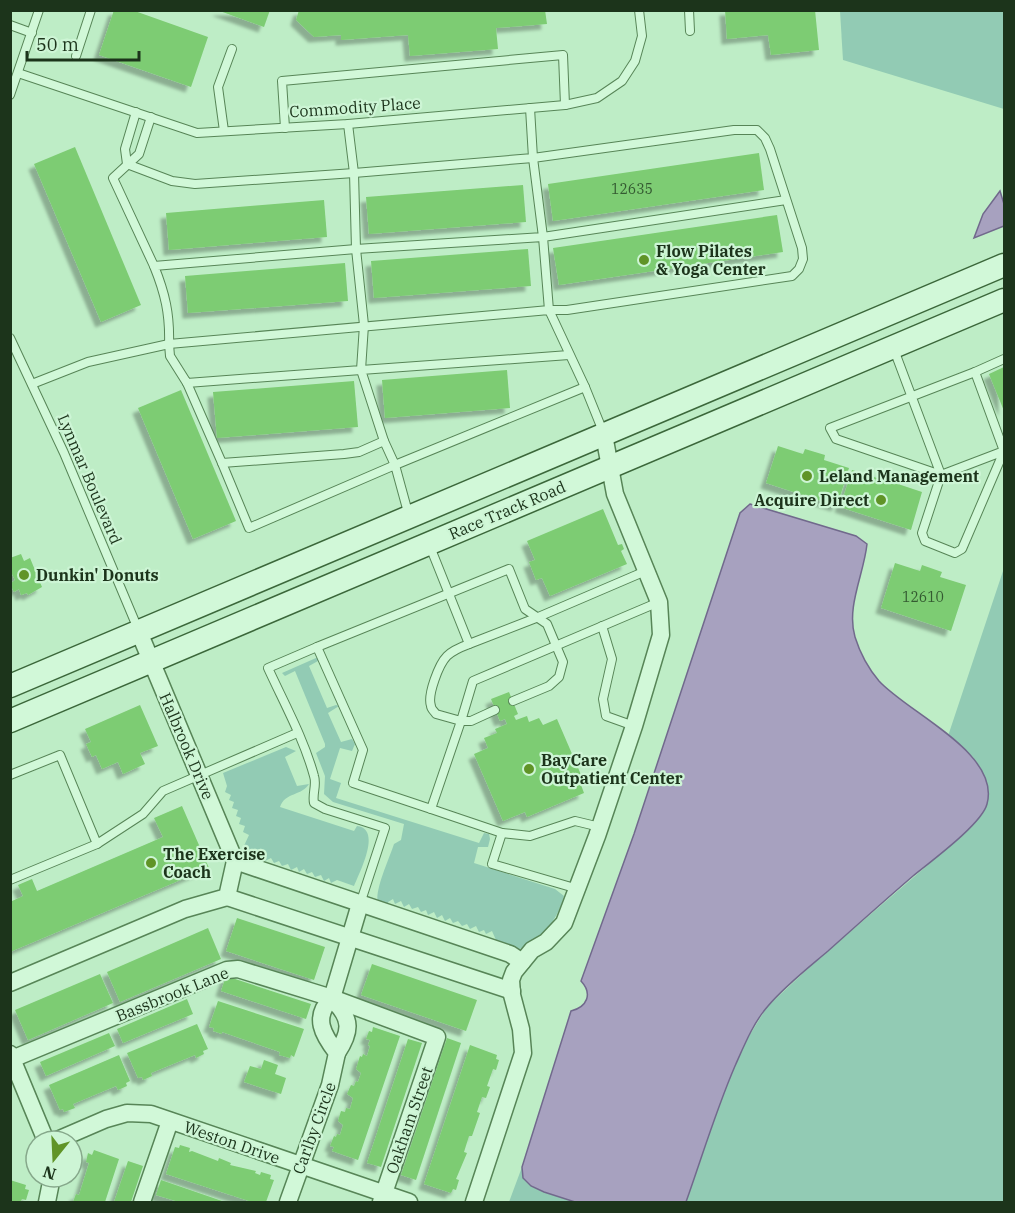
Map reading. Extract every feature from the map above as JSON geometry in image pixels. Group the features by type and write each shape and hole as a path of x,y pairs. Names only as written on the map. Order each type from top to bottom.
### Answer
{"main road":[{"name":"Race Track Road","path":"10,686 1005,265"},
{"name":"Race Track Road","path":"10,721 1005,300"},
{"path":"881,317 893,347"}],"street":[{"path":"474,1203 523,1053 521,1029 511,980 514,972 532,950 546,942 564,923 600,827 659,647 661,635 659,602 648,570 615,494 604,435"},
{"name":"Halbrook Drive","path":"139,632 235,861"},
{"path":"227,897 235,861 510,954 522,962"},
{"path":"10,984 185,909 227,897 512,991"},
{"path":"338,1053 324,1033 321,1022 322,1011 332,998 360,904"},
{"name":"Bassbrook Lane","path":"11,1057 227,970 238,969 332,998 437,1037"},
{"name":"Carlby Circle","path":"288,1203 346,1035 348,1025 346,1014 332,998"},
{"name":"Oakham Street","path":"382,1198 437,1037"},
{"path":"11,1057 41,1129"},
{"name":"Weston Drive","path":"83,1129 127,1113 151,1114 300,1165 382,1198 409,1203"},
{"path":"144,1202 170,1121"}],"lane":[{"path":"10,95 39,10"},
{"path":"76,56 92,10"},
{"name":"Commodity Place","path":"18,74 197,133 348,124 565,105 597,98 621,81 635,61 642,36 639,10"},
{"path":"689,10 690,31"},
{"path":"10,25 32,33"},
{"path":"224,131 218,87 232,49"},
{"path":"285,128 282,81 563,54 565,105"},
{"path":"530,108 549,309 604,435"},
{"path":"127,164 125,149 136,112"},
{"path":"151,117 139,154 113,178 165,294 170,323 170,356 187,383 249,528 394,465 585,387"},
{"path":"348,124 354,173 356,249 364,325 361,370 394,465 409,517"},
{"path":"32,384 88,362 169,344 549,309 567,310 792,276 799,269 803,259 802,248 765,138 756,130 734,130 533,158 195,184 172,181 127,164"},
{"path":"154,266 356,249 543,237 786,200"},
{"name":"Lynmar Boulevard","path":"11,342 64,453 139,632"},
{"path":"893,347 941,476 922,533 925,542 955,553 962,549 1004,451 975,372"},
{"path":"187,383 569,355"},
{"path":"1004,451 941,476 836,439 830,428 1005,359"},
{"path":"222,463 359,452 384,441"},
{"path":"429,544 469,644"},
{"path":"360,904 385,828 325,809 314,803 315,779 268,668 509,569 525,609 546,624 563,662 559,676 549,686 513,701"},
{"path":"495,710 471,721 461,721 436,714 430,706 431,696 435,678 444,659 454,650 648,570"},
{"path":"431,809 473,681 659,602"},
{"path":"602,626 612,659 603,699 606,716 634,726"},
{"path":"317,647 363,750 353,783 502,832 530,836 575,821 600,827"},
{"path":"10,880 97,844 143,814 163,791 297,733"},
{"path":"10,775 60,755 97,844"},
{"path":"502,832 492,864 578,889"}],"green space":[{"path":"840,11 1004,11 1004,109 843,60"},
{"path":"1004,568 1004,1202 686,1202 722,1096 746,1041 767,1007 982,815 987,805 988,793 973,757 948,736"},
{"path":"316,658 318,661 309,666 327,708 339,706 328,713 341,742 352,739 355,744 352,751 340,748 330,779 341,783 336,798 479,843 484,833 489,834 488,847 478,847 474,863 555,889 564,896 552,922 534,941 516,951 499,947 492,931 486,934 484,930 479,932 476,926 470,929 467,924 462,926 458,921 453,923 450,918 445,921 442,915 437,918 434,912 428,915 426,910 421,912 418,907 412,909 409,904 404,907 401,901 395,904 393,899 388,902 390,908 378,903 378,891 383,874 394,844 401,840 404,824 333,802 324,794 325,776 316,753 325,747 325,744 295,671 285,676 282,673"},
{"path":"286,747 296,751 285,757 297,786 309,784 302,791 282,802 280,807 354,831 357,826 364,829 368,835 367,852 354,886 337,880 331,883 329,878 324,881 321,875 315,877 312,872 307,874 304,869 299,872 297,867 291,870 288,864 282,866 279,861 274,863 271,858 265,861 262,854 243,848 249,835 243,832 245,826 239,824 241,818 236,816 238,810 232,808 234,802 229,800 231,795 225,792 227,786 223,773"},
{"path":"522,1167 523,1178 544,1192 574,1202 509,1202"}],"shaded area":[{"path":"1000,191 1004,204 1004,226 974,238 983,214"},
{"path":"750,504 856,536 867,544 853,614 855,637 862,655 879,681 967,751 980,768 988,785 987,804 976,822 966,832 797,977 763,1013 749,1035 728,1083 686,1202 575,1202 531,1186 523,1178 522,1167 571,1011 581,1006 587,999 587,991 581,981 634,834 740,513"}],"building":[{"path":"114,10 132,10 208,37 191,87 99,55"},
{"path":"217,10 270,10 264,27"},
{"path":"299,10 545,10 547,24 496,28 498,49 410,56 408,35 341,40 341,35 314,37 296,20"},
{"path":"725,10 815,10 819,50 771,55 768,35 727,39"},
{"path":"75,147 141,305 101,322 34,164"},
{"path":"759,153 764,190 553,221 548,184"},
{"path":"523,185 526,222 369,234 366,197"},
{"path":"324,200 327,237 169,250 166,213"},
{"path":"777,215 783,252 559,285 553,248"},
{"path":"528,249 531,286 374,298 371,261"},
{"path":"345,263 348,301 188,313 185,276"},
{"path":"1004,367 1004,411 989,374"},
{"path":"507,370 510,408 385,418 382,380"},
{"path":"354,381 358,427 217,438 213,392"},
{"path":"181,390 236,521 193,539 138,408"},
{"name":"Leland Management","path":"778,446 803,454 805,449 825,455 824,460 849,468 837,506 766,483"},
{"name":"Acquire Direct","path":"852,470 877,478 879,472 899,479 898,484 922,492 911,530 840,507"},
{"path":"603,509 618,545 622,544 624,549 621,551 627,564 550,596 542,578 536,580 529,562 535,560 527,541"},
{"path":"21,554 24,561 30,558 42,587 28,595 27,593 21,595 19,589 14,592 10,584 15,580 10,570 10,558"},
{"path":"895,563 920,571 922,565 942,572 940,577 966,585 951,631 881,608"},
{"name":"BayCare Outpatient Center","path":"509,692 518,714 514,716 516,720 527,716 529,722 539,718 543,725 557,719 585,784 581,785 584,793 527,817 525,812 503,821 474,754 488,748 484,738 497,733 495,729 507,724 505,719 500,721 491,699"},
{"path":"140,705 158,746 140,753 145,764 123,774 118,762 102,769 96,755 92,757 86,744 91,742 85,729"},
{"path":"182,806 209,868 10,952 10,902 23,896 18,885 32,879 37,891 163,837 154,818"},
{"path":"237,918 325,947 314,980 226,951"},
{"path":"208,928 221,959 120,1002 107,972"},
{"path":"372,964 477,1000 466,1031 361,995"},
{"path":"100,974 113,1003 28,1040 15,1010"},
{"path":"226,976 311,1004 306,1019 221,991"},
{"path":"187,999 193,1014 123,1043 117,1029"},
{"path":"218,1001 304,1029 294,1057 279,1055 280,1052 213,1031 214,1028 209,1027"},
{"path":"197,1024 208,1049 203,1051 204,1054 196,1058 195,1055 151,1073 152,1076 143,1080 142,1077 138,1078 127,1053"},
{"path":"373,1027 400,1036 358,1160 332,1151 334,1147 330,1146 334,1136 340,1135 343,1125 338,1121 341,1111 345,1112 346,1108 350,1109 353,1098 347,1094 351,1085 354,1086 356,1081 358,1082 361,1073 356,1069 360,1056 362,1057 363,1054 367,1056 370,1040 366,1039"},
{"path":"109,1033 115,1046 46,1076 40,1062"},
{"path":"447,1038 461,1043 416,1180 401,1175"},
{"path":"408,1039 422,1043 381,1167 367,1163"},
{"path":"470,1045 497,1055 496,1059 499,1060 487,1086 490,1087 486,1098 482,1097 477,1112 480,1113 472,1136 469,1136 464,1152 467,1153 456,1179 459,1180 456,1190 453,1189 451,1193 424,1184"},
{"path":"119,1055 130,1081 126,1083 127,1086 118,1090 116,1086 73,1104 75,1108 64,1112 63,1109 60,1110 49,1085"},
{"path":"264,1060 278,1065 275,1074 286,1078 281,1094 244,1082 250,1066 261,1069"},
{"path":"180,1145 190,1148 189,1152 192,1151 218,1161 219,1158 231,1163 230,1165 256,1171 255,1173 260,1175 261,1172 271,1175 270,1179 274,1180 266,1202 252,1202 166,1174 175,1147 179,1148"},
{"path":"94,1150 119,1159 105,1202 73,1202 76,1194 79,1195 81,1189 84,1189 84,1179 89,1163 86,1162 88,1153 92,1155"},
{"path":"128,1161 143,1166 131,1202 114,1202"},
{"path":"10,1180 24,1184 24,1189 29,1190 26,1200 10,1202"},
{"path":"161,1180 225,1202 179,1202 156,1195"}],"place":[{"name":"Flow Pilates & Yoga Center","path":"644,260"},
{"name":"Leland Management","path":"807,476"},
{"name":"Acquire Direct","path":"881,500"},
{"name":"Dunkin' Donuts","path":"24,575"},
{"name":"BayCare Outpatient Center","path":"529,769"},
{"name":"The Exercise Coach","path":"151,863"}]}
